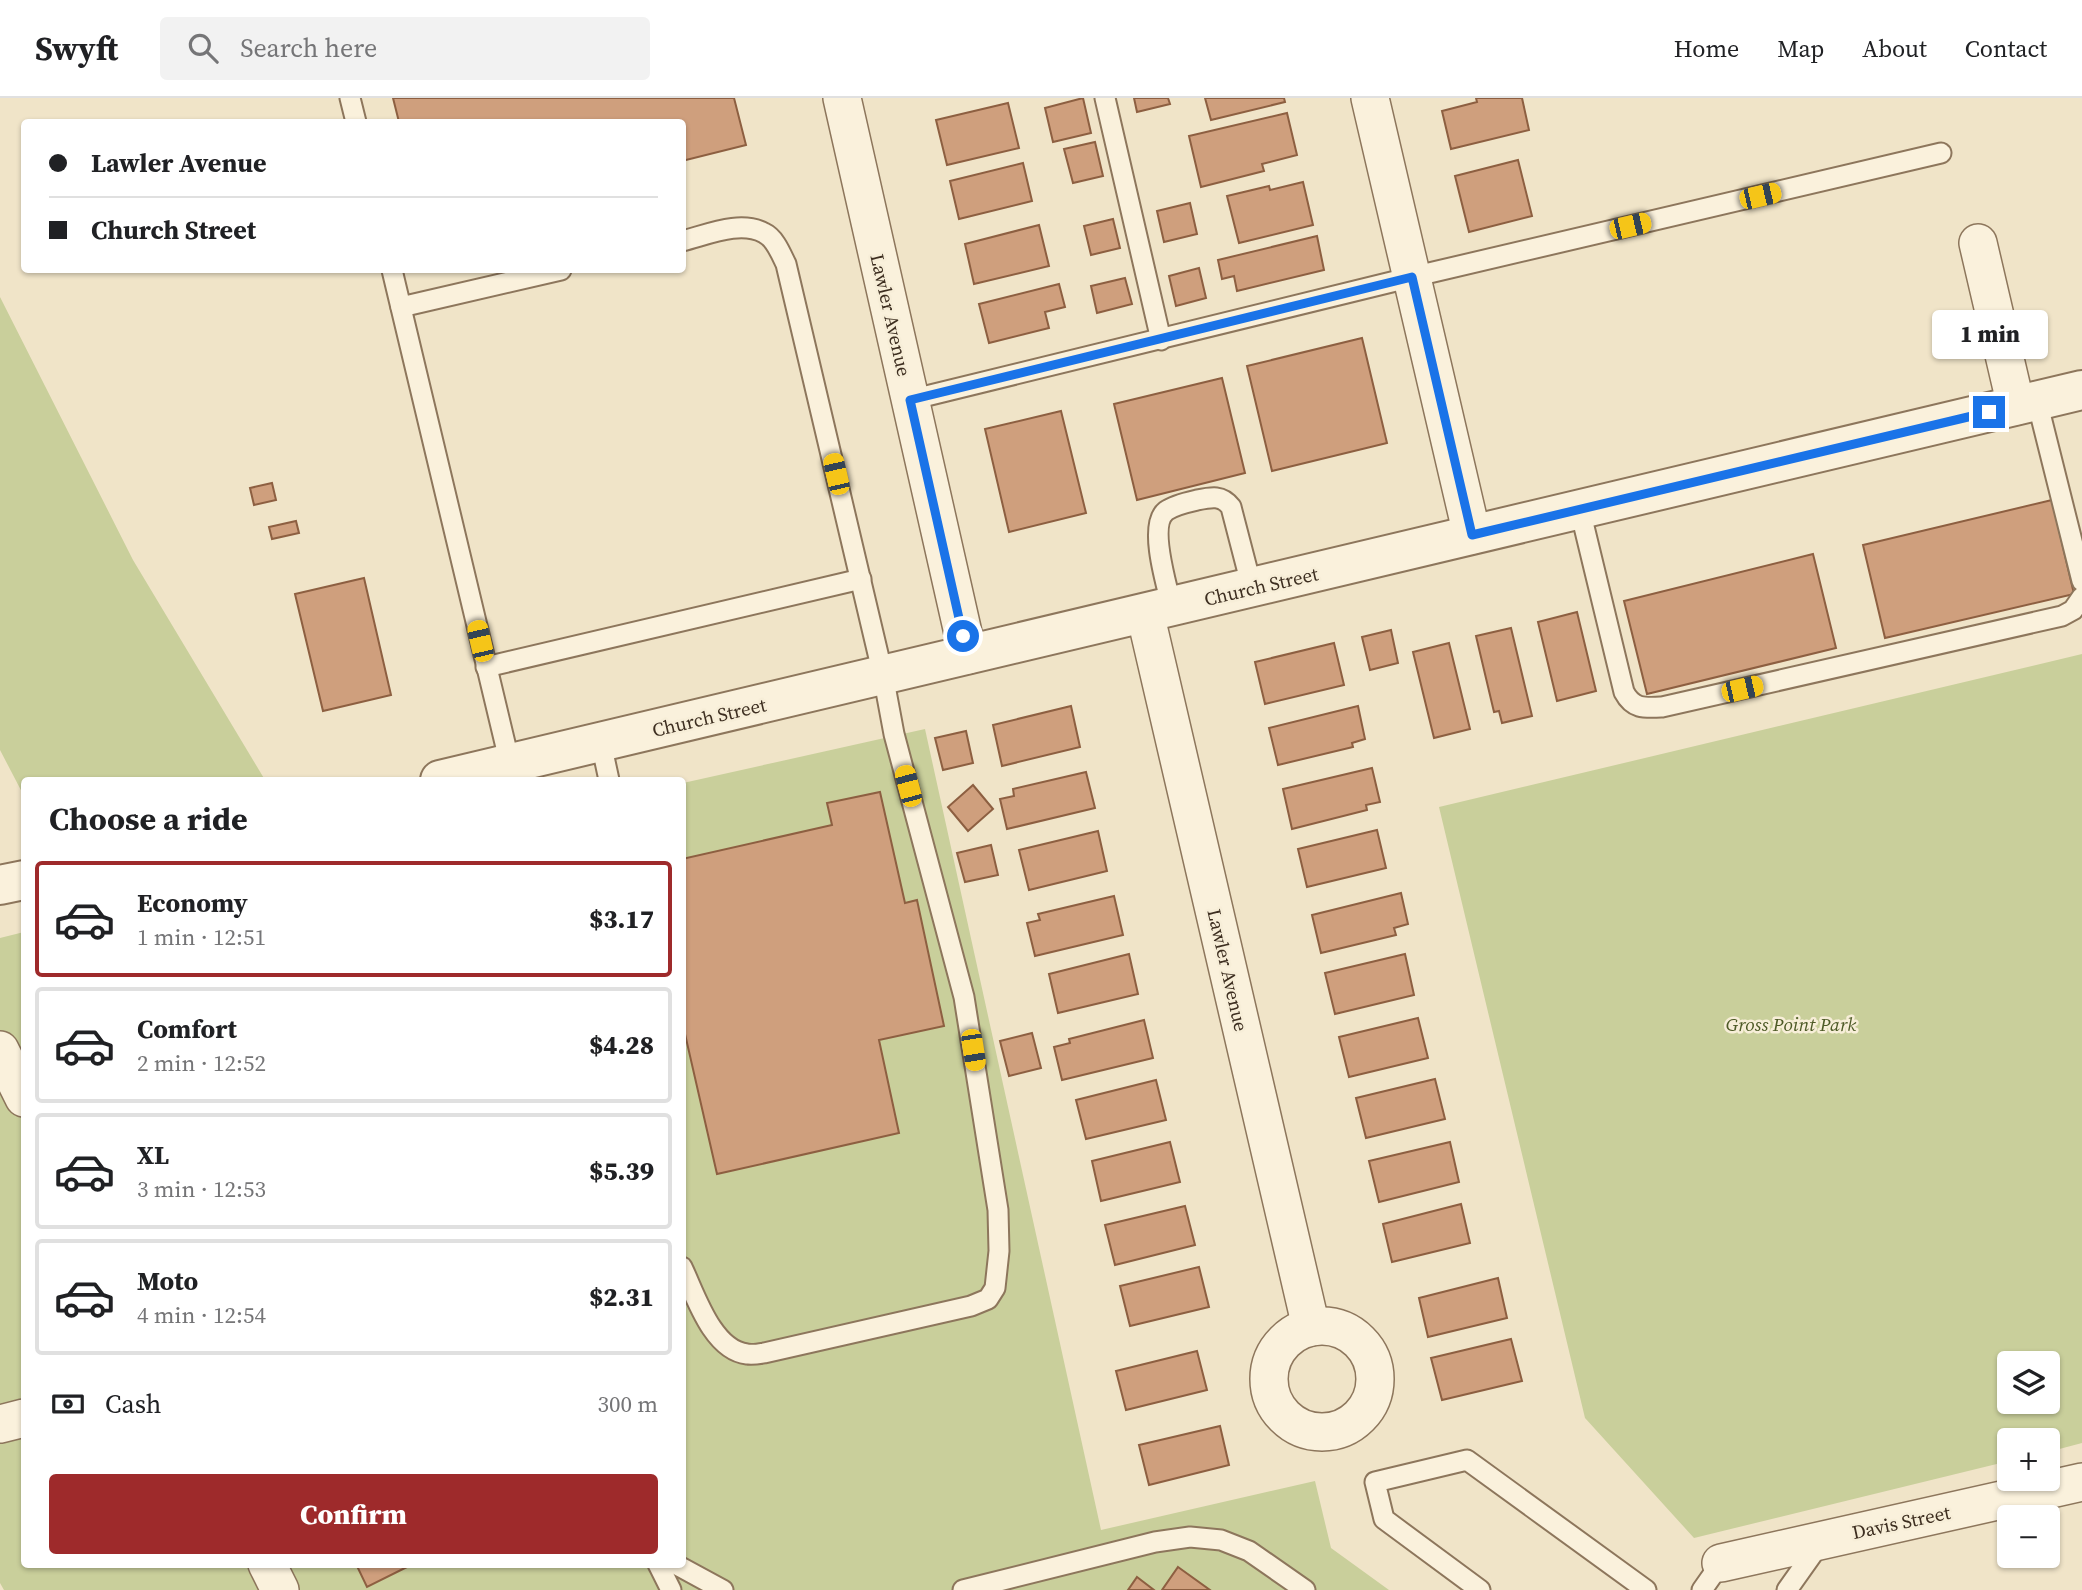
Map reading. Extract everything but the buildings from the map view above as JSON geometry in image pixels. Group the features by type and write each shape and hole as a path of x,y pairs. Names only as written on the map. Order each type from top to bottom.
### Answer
{"street":[{"name":"Lawler Avenue","path":"842,98 968,655"},
{"path":"1370,98 1472,535"},
{"path":"1978,243 2027,403"},
{"name":"Church Street","path":"453,777 2082,390"},
{"name":"Lawler Avenue","path":"1158,610 1311,1327"},
{"path":"0,886 21,881"},
{"path":"0,1050 21,1092"},
{"path":"0,1424 21,1419"},
{"name":"Davis Street","path":"1711,1577 1823,1539 2082,1482"},
{"path":"269,1568 280,1590"}],"lane":[{"path":"351,98 355,119"},
{"path":"1105,98 1161,340"},
{"path":"910,400 1412,277 1941,153"},
{"path":"686,240 735,228 751,229 766,233 786,264 861,579 894,734 964,997 998,1210 999,1251 995,1289 988,1299 971,1306 764,1353 745,1354 728,1346 712,1331 686,1276"},
{"path":"393,273 510,764"},
{"path":"401,307 548,273"},
{"path":"2027,403 2082,581"},
{"path":"1158,610 1160,521 1165,512 1194,501 1218,497 1226,500 1231,507 1251,588"},
{"path":"1580,510 1624,692 1636,707 1662,707 2062,616 2073,610 2082,597"},
{"path":"486,667 861,579"},
{"path":"601,743 608,777"},
{"path":"1480,1590 1384,1519 1375,1482 1467,1460 1646,1590"},
{"path":"963,1590 1155,1542 1190,1537 1221,1540 1249,1551 1305,1590"},
{"path":"1787,1590 1823,1539"},
{"path":"660,1568 671,1590"},
{"path":"682,1568 723,1590"}],"green space":[{"path":"0,297 133,560 263,777 21,777 21,790 0,750"},
{"name":"Gross Point Park","path":"2082,654 2082,1443 2060,1449 2060,1428 1997,1428 1997,1464 1694,1538 1585,1418 1439,807"},
{"path":"925,729 1101,1530 1315,1481 1331,1548 1389,1590 4,1590 0,1583 0,938 21,933 21,1568 686,1568 686,782"}],"route":[{"path":"963,636 910,400 1412,277 1472,535 1989,412"}]}
